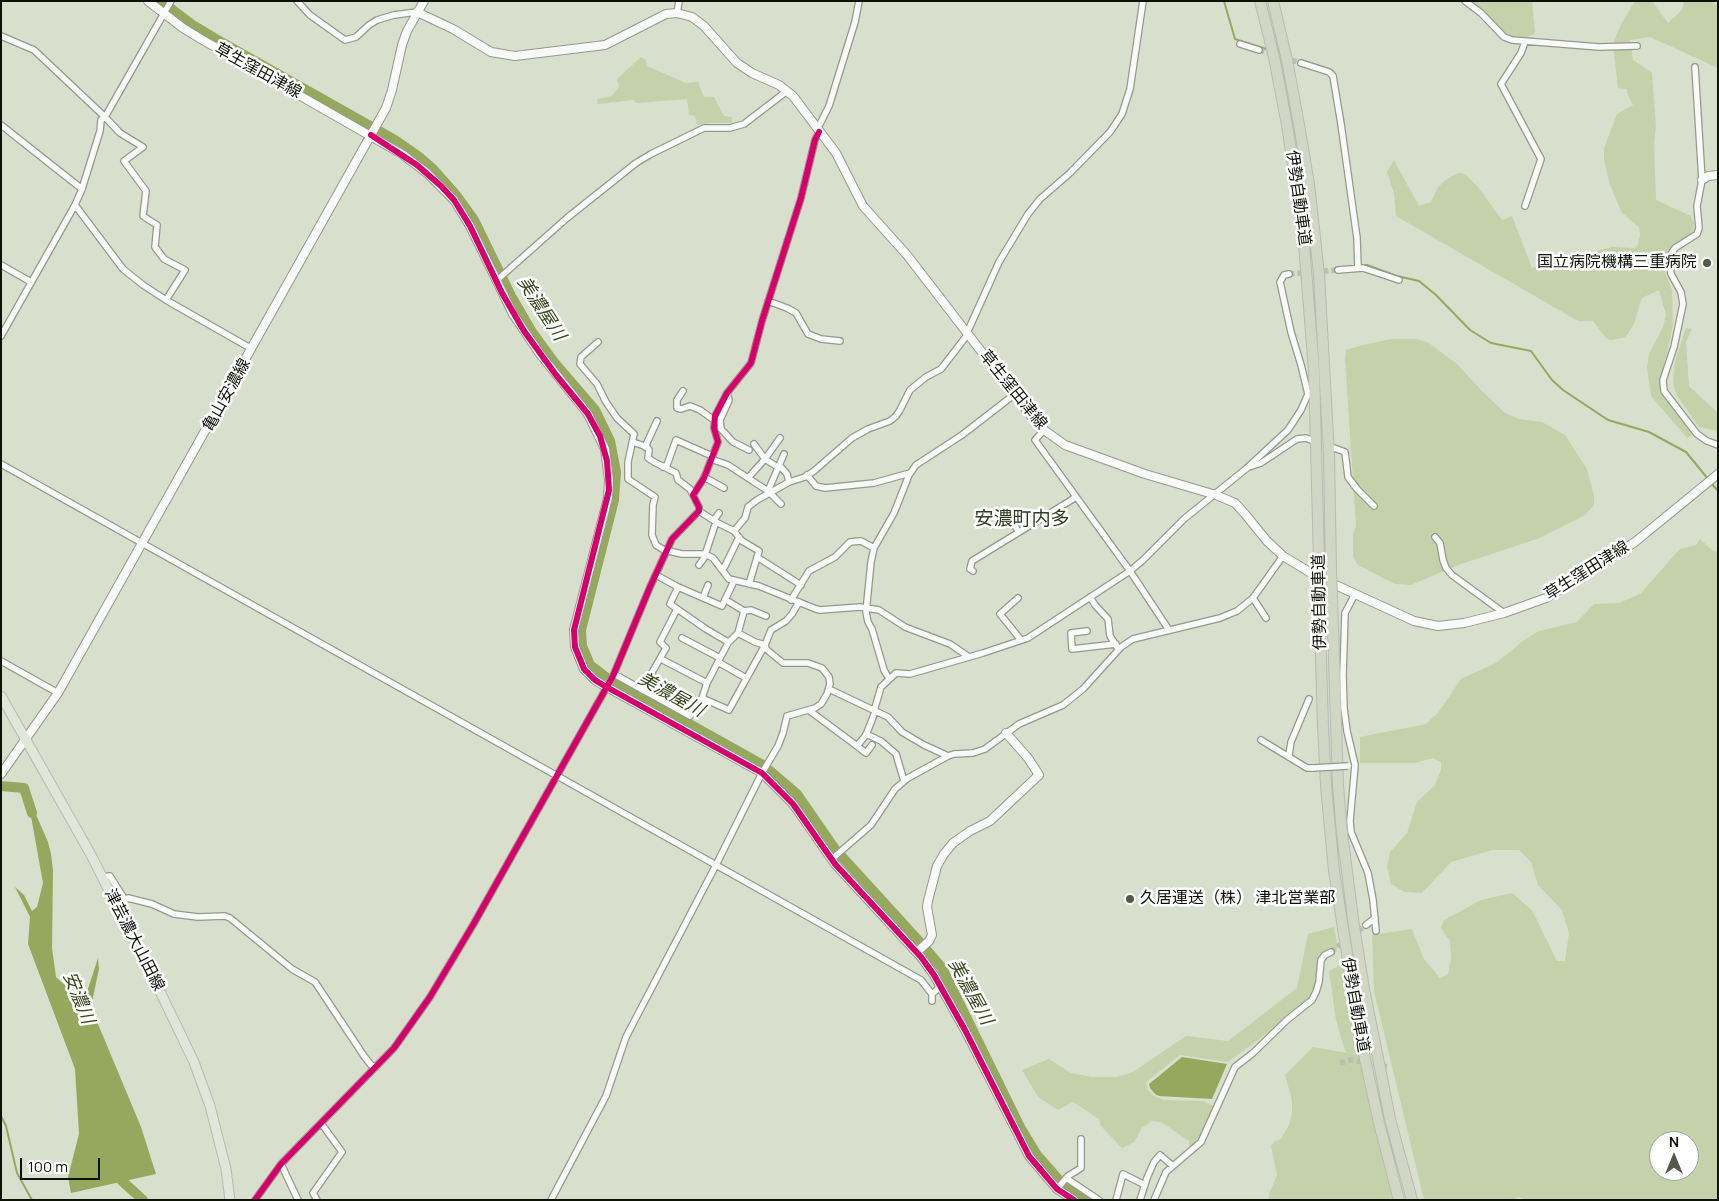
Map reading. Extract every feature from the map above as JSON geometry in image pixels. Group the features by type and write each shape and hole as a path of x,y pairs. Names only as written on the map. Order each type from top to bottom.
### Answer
{"highway":[{"name":"伊勢自動車道","path":"1260,1 1274,57 1287,125 1303,232 1314,370 1325,769 1334,871 1360,1036 1379,1123 1399,1200"},
{"name":"伊勢自動車道","path":"1272,1 1287,60 1298,119 1309,184 1318,265 1327,410 1338,785 1342,833 1364,989 1390,1119 1412,1200"}],"main road":[{"name":"草生窪田津線","path":"148,1 201,39 372,134 428,173 454,200 470,226 514,314 530,339 588,414 605,449 610,480 608,498 574,630 577,654 584,669 595,680 763,772 793,804 833,858 918,950 941,986 965,1030 1029,1156 1058,1188 1074,1200"},
{"name":"亀山安濃線","path":"1,774 27,740 58,693 372,134 389,100 402,45 424,1"},
{"path":"417,12 453,29 491,52 515,56 605,44 662,16 677,12"},
{"name":"草生窪田津線","path":"677,12 689,15 700,22 740,66 787,90 802,107 817,130 836,153 863,206 907,255 1044,430 1065,445 1097,458 1216,495 1235,503 1267,541 1283,556 1316,576 1414,621 1438,626 1464,623 1504,613 1546,598 1635,542 1712,478"},
{"path":"1702,180 1708,176 1718,175"},
{"name":"津芸濃大山田線","path":"1,696 102,877 194,1062 210,1106 226,1169 230,1200"},
{"path":"918,950 929,941 932,935 927,907 937,866 944,854 953,843 970,831 990,821 1039,775 1028,758 1006,733"}],"street":[{"path":"298,1 310,16 344,40 356,36 377,20 417,12"},
{"path":"677,12 679,1"},
{"path":"693,495 704,477 718,442 714,420 727,393 751,363 768,301 801,198 817,130 828,106 854,27 859,1"},
{"path":"734,532 745,518 746,511 752,503 768,492 807,476 819,468 852,438 868,429 890,421 900,410 910,390 941,369 968,333 998,262 1028,214 1040,199 1070,173 1110,132 1122,114 1130,89 1143,1"},
{"path":"1465,1 1504,37 1512,40 1599,47 1637,46"},
{"path":"1,336 75,205 100,131 101,120 105,117 171,2"},
{"path":"1,36 34,50 120,133 143,147 124,160 146,191 143,216 158,225 155,247 164,259 185,270 166,300"},
{"path":"1525,42 1521,53 1501,84 1541,159 1525,206"},
{"path":"1240,44 1259,50"},
{"path":"1301,64 1329,72 1333,78 1357,238 1358,268"},
{"path":"1695,67 1702,180 1697,206 1699,228 1697,234 1675,248 1669,257 1671,274 1681,292 1683,304 1674,347 1663,380 1664,390 1693,430 1702,439 1718,444"},
{"path":"498,280 567,218 636,163 650,154 704,128 730,128 744,124 787,90"},
{"path":"1,125 82,188"},
{"path":"75,205 123,269 166,300 252,349"},
{"path":"1,265 31,282"},
{"path":"1338,270 1367,268 1399,280"},
{"path":"858,746 866,734 880,687 896,673 910,674 1028,638 1130,571 1184,519 1216,495 1288,430 1308,398 1307,386 1291,332 1280,282 1284,275 1289,274"},
{"path":"768,301 796,313 803,328 815,338 840,341"},
{"path":"598,342 581,357 580,364 597,384 617,418 634,434 628,462 628,479 655,497 652,538 656,546 667,551 704,554 713,558 729,579 770,590 820,610 866,608 878,610 905,626 950,644 969,657"},
{"path":"683,391 677,400 677,408 681,409 690,406 700,410 714,420"},
{"path":"727,393 729,400 720,420 721,429 733,442 749,450"},
{"path":"889,679 884,670 872,629 868,622 866,608 870,562 874,548 894,514 910,473 922,461 962,435 1015,394"},
{"path":"645,446 657,421"},
{"path":"1044,430 1035,440 1130,571 1169,630"},
{"path":"748,478 780,438"},
{"path":"1247,468 1261,462 1297,439 1306,438 1311,440"},
{"path":"663,467 667,465 676,440 728,465 768,492 781,504"},
{"path":"633,442 645,446 649,450 648,458 676,473 678,480 690,490 699,510 734,532 742,541 759,552 749,584"},
{"path":"754,444 765,459 787,474 790,482"},
{"path":"1334,448 1345,452 1348,476 1357,489 1374,506"},
{"path":"768,492 784,454"},
{"path":"1,464 921,980 932,998 941,986"},
{"path":"807,476 816,486 825,488 843,484 866,484 910,473"},
{"path":"704,477 724,488"},
{"path":"973,571 970,569 972,561 1075,496"},
{"path":"255,1200 281,1164 400,1041 443,978 614,675 675,535 699,510"},
{"path":"699,565 704,558 719,513"},
{"path":"1010,519 1018,532"},
{"path":"722,570 738,537"},
{"path":"1436,537 1440,543 1442,560 1452,575 1504,613"},
{"path":"791,600 809,571 835,557 850,542 861,541 874,548"},
{"path":"833,858 871,825 895,789 904,781 948,756 978,752 985,749 1019,724 1063,705 1075,697 1117,647 1133,639 1220,618 1236,611 1253,598 1283,556"},
{"path":"757,557 801,585"},
{"path":"656,575 678,587 722,606 734,581"},
{"path":"703,598 708,586"},
{"path":"678,587 670,604 728,642"},
{"path":"1355,594 1345,612 1343,675 1347,731 1355,765 1350,821 1352,832 1368,873 1376,931"},
{"path":"1090,597 1108,619 1110,636 1117,647"},
{"path":"1018,598 1000,614 1021,640"},
{"path":"1253,598 1266,618"},
{"path":"726,600 744,611 751,610 766,616"},
{"path":"702,698 729,710 765,645 771,630 786,621 799,602"},
{"path":"642,690 666,648 660,642 677,609"},
{"path":"614,675 690,716 702,698 728,642 738,633 744,611"},
{"path":"1087,631 1071,633 1072,649 1117,647"},
{"path":"552,1200 606,1096 626,1038 783,734 787,716 810,711 820,704 829,689 829,677 822,668 808,663 783,663 766,649 765,645 738,633"},
{"path":"682,638 746,678"},
{"path":"661,659 707,684"},
{"path":"1,661 58,693"},
{"path":"829,689 888,718 902,732 948,756"},
{"path":"1289,755 1291,742 1309,698"},
{"path":"810,711 866,753 872,744"},
{"path":"866,734 880,741 896,754 904,781"},
{"path":"1261,740 1289,755 1307,768 1355,765"},
{"path":"102,877 110,876 125,900 128,898 152,904 174,914 192,917 225,916 230,918 292,969 318,985 364,1056 371,1065 376,1067"},
{"path":"1366,925 1375,918"},
{"path":"1154,1200 1166,1172 1201,1142 1235,1067 1312,1000 1316,992 1321,960 1330,952"},
{"path":"317,1200 313,1193 342,1152 321,1123"},
{"path":"1058,1188 1066,1178 1081,1168 1080,1139"},
{"path":"336,1142 342,1143"},
{"path":"1140,1200 1154,1162 1160,1155 1172,1166"},
{"path":"281,1164 298,1200"},
{"path":"1116,1200 1123,1174 1145,1185"},
{"path":"1066,1178 1099,1200"}],"shaded area":[{"path":"1471,1 1532,1 1535,33 1524,39 1511,37 1497,28"},
{"path":"1635,1 1652,1 1668,23 1682,10 1684,1 1712,1 1715,5 1718,1 1718,70 1716,67 1650,37 1630,40 1633,60 1652,73 1656,126 1654,143 1656,200 1691,216 1694,223 1691,234 1669,252 1663,267 1672,290 1673,325 1660,383 1692,435 1687,438 1651,396 1647,367 1649,354 1663,327 1666,315 1659,290 1641,300 1634,324 1627,335 1623,338 1610,340 1606,338 1593,321 1578,321 1396,216 1394,193 1387,172 1394,160 1419,206 1431,202 1438,187 1447,179 1458,173 1467,176 1477,186 1502,220 1512,216 1532,268 1612,247 1635,248 1640,235 1639,227 1622,213 1610,185 1604,160 1604,148 1617,114 1633,105 1627,89 1618,88 1613,44 1621,24"},
{"path":"641,57 646,60 647,66 686,83 698,82 704,97 714,97 724,116 732,117 732,123 697,125 695,116 689,115 687,99 637,103 633,100 598,104 597,99 612,96 619,86 617,79"},
{"path":"1686,328 1692,329 1686,342 1689,386 1718,413 1718,431 1699,427 1676,394 1673,382 1675,361"},
{"path":"1391,339 1417,339 1429,343 1457,364 1505,413 1519,419 1542,422 1565,435 1587,469 1594,496 1594,505 1585,515 1537,539 1458,565 1411,585 1395,584 1358,565 1353,557 1353,534 1356,526 1345,359 1346,350"},
{"path":"1700,539 1712,550 1718,552 1718,1200 1525,1200 1519,1197 1511,1200 1424,1200 1374,991 1372,935 1412,929 1424,959 1440,978 1448,975 1451,957 1450,941 1441,928 1444,920 1481,900 1512,893 1532,910 1557,961 1565,961 1569,933 1562,910 1538,885 1531,862 1519,850 1492,850 1451,862 1422,893 1405,892 1391,884 1387,867 1390,852 1407,833 1417,802 1435,785 1441,770 1441,762 1433,758 1415,763 1360,763 1360,737 1426,724 1438,713 1461,679 1496,663 1524,640 1539,631 1577,622 1594,604 1619,603 1640,594 1680,549 1696,545"},
{"path":"27,794 48,842 51,854 53,870 52,948 56,977 68,988 85,1015 84,1001 98,958 99,969 92,1002 93,1012 141,1127 156,1174 71,1193 68,1177 79,1134 75,1069 28,944 30,917 15,887 24,895 32,911 37,907 43,883"},
{"path":"1334,927 1338,948 1323,957 1316,992 1311,1001 1228,1062 1180,1055 1146,1082 1147,1089 1154,1096 1164,1100 1203,1101 1217,1108 1204,1140 1195,1146 1189,1148 1189,1141 1161,1122 1152,1121 1142,1128 1134,1142 1122,1148 1101,1126 1099,1119 1073,1102 1058,1110 1038,1097 1022,1070 1049,1059 1071,1073 1092,1077 1117,1077 1133,1072 1186,1036 1228,1041 1297,988 1308,934"},
{"path":"1344,963 1358,1051 1394,1200 1269,1200 1269,1194 1277,1175 1271,1146 1274,1142 1281,1139 1289,1125 1292,1113 1292,1100 1285,1075 1313,1047 1347,1053 1336,1020 1329,971"},
{"path":"1182,1057 1227,1064 1212,1099 1159,1096 1150,1088 1149,1084"}],"waterway":[{"name":"美濃屋川","path":"161,1 191,24 216,39 395,140 433,169 456,195 474,220 511,296 532,332 553,361 595,410 610,441 616,472 614,500 581,630 582,646 590,665 607,678 763,765 797,794 835,849 942,968 1020,1127 1037,1155 1059,1180 1086,1200"},
{"path":"1224,1 1235,39 1269,50"},
{"path":"1301,60 1329,69 1335,75"},
{"path":"1360,265 1367,265 1397,276 1419,281 1436,295 1470,330 1491,343 1531,351 1552,380 1563,390 1608,420 1649,432 1686,452 1708,479"},
{"path":"1711,483 1718,491"},
{"name":"安濃川","path":"1,786 24,788 32,813"},
{"path":"1,1116 6,1126 17,1173 32,1200"},
{"name":"安濃川","path":"117,1170 122,1181 143,1200"}],"tunnel":[{"path":"1259,50 1301,63"},
{"path":"1289,274 1338,270"},
{"path":"1331,952 1366,925"},
{"path":"1340,1063 1351,1060 1389,1067"}],"cycle path":[{"path":"255,1200 281,1164 394,1048 430,997 473,925 613,676 672,539 699,511 693,495 704,478 718,442 714,428 715,416 727,393 751,363 762,321 801,198 815,140 819,132"},
{"path":"371,135 417,165 454,200 470,226 502,293 524,331 556,375 588,414 600,436 607,461 609,490 574,630 575,647 584,669 603,685 762,773 793,804 835,864 921,957 934,975 965,1030 1029,1156 1057,1189 1074,1200"}],"place":[{"name":"国立病院機構三重病院","path":"1707,263"},
{"name":"久居運送（株） 津北営業部","path":"1130,899"}],"district":[{"name":"安濃町内多","path":"1022,520"}]}
